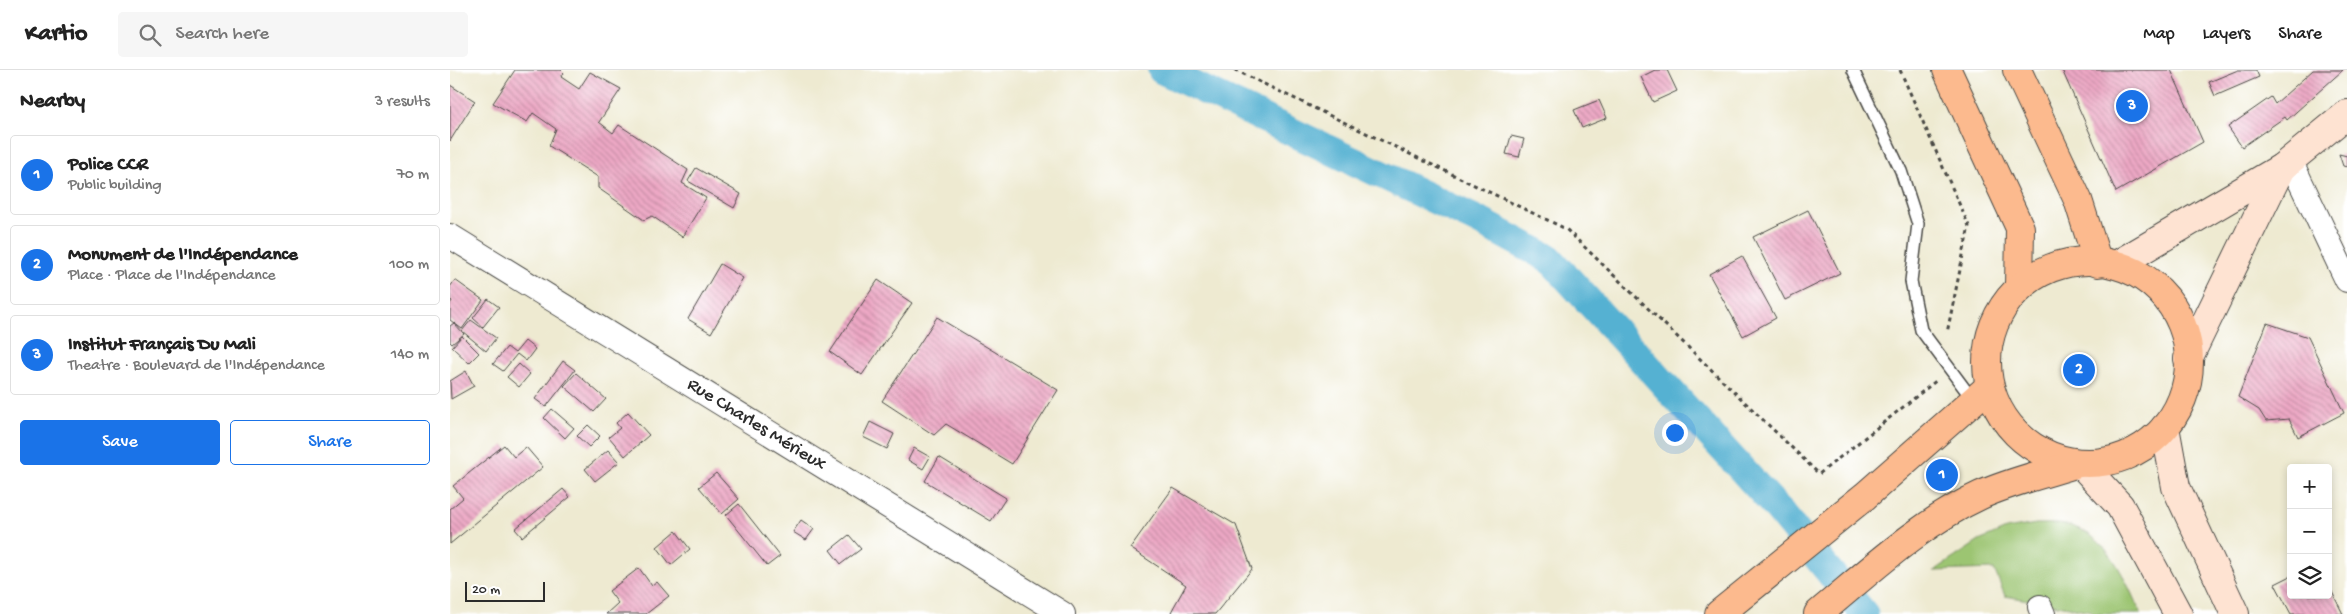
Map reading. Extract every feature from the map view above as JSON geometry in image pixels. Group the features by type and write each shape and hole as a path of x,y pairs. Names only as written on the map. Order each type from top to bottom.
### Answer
{"highway":[{"path":"1947,70 2020,228 2019,287"},
{"path":"2017,70 2108,263"},
{"path":"1719,614 1865,496 1981,393 1990,333 2002,308 2019,287 2043,272 2070,264 2108,263 2150,279 2172,307 2185,336 2188,359 2186,383 2181,399 2165,427 2148,443 2127,455 2104,462 2080,463 2049,456 2022,440 1981,393"},
{"path":"1818,614 1898,548 1938,519 1981,495 2080,463"}],"main road":[{"path":"2108,263 2286,164 2347,114"},
{"path":"2188,359 2286,164"},
{"path":"2165,427 2176,487 2235,614"},
{"path":"2080,463 2120,506 2178,614"}],"street":[{"path":"2286,164 2347,280"},
{"name":"Rue Charles Mérieux","path":"450,236 1063,614"}],"lane":[{"path":"1853,70 1901,172 1918,224 1911,282 1921,330 1941,358 1981,393"}],"path":[{"path":"1235,70 1566,229 1819,474 1937,380 1969,226 1900,70"}],"green space":[{"path":"2036,524 2067,525 2082,530 2094,538 2114,560 2141,614 2092,614 2092,611 2005,596 1994,569 1934,571 1979,541 2006,529"}],"building":[{"path":"515,70 561,70 564,73 561,77 579,89 590,72 621,89 599,122 613,133 619,125 688,170 682,183 706,198 682,237 652,216 644,220 598,188 598,177 549,146 556,129 533,113 527,122 493,103"},
{"path":"1655,70 1667,70 1677,91 1653,102 1641,77"},
{"path":"2062,70 2171,70 2203,142 2116,192"},
{"path":"2238,70 2256,70 2259,77 2215,96 2209,82"},
{"path":"2313,70 2343,70 2287,120 2285,117 2242,147 2228,127 2271,97 2275,104"},
{"path":"450,85 475,101 450,141"},
{"path":"1599,100 1607,118 1582,128 1574,110"},
{"path":"1511,136 1524,139 1519,157 1506,154"},
{"path":"2339,154 2347,156 2347,167 2343,166"},
{"path":"696,168 741,194 734,208 688,181"},
{"path":"1808,210 1840,273 1785,300 1753,237"},
{"path":"1742,256 1776,318 1743,336 1709,274"},
{"path":"720,264 743,278 711,333 688,319"},
{"path":"455,280 483,300 462,329 450,320 450,304 452,301 450,299 450,287"},
{"path":"878,280 912,303 862,375 830,352"},
{"path":"488,299 499,307 483,327 473,318"},
{"path":"937,317 1058,390 1012,464 946,424 934,435 882,401"},
{"path":"471,320 496,338 486,351 462,331"},
{"path":"454,323 464,334 452,344 450,342 450,326"},
{"path":"2267,323 2308,337 2344,413 2298,437 2289,419 2266,421 2259,410 2238,397"},
{"path":"462,336 479,353 469,363 452,347"},
{"path":"525,341 535,349 526,361 517,354 503,371 493,364 507,347 515,353"},
{"path":"563,361 575,370 546,407 535,399"},
{"path":"519,364 530,374 519,387 507,377"},
{"path":"466,371 474,386 451,399 450,381"},
{"path":"576,373 606,399 594,412 564,386"},
{"path":"552,409 574,428 565,438 544,418"},
{"path":"628,412 649,435 625,456 609,437 620,428 616,423"},
{"path":"870,422 894,434 887,449 863,437"},
{"path":"588,425 600,436 589,447 577,436"},
{"path":"504,445 514,457 526,447 543,467 450,544 450,509 463,498 453,486"},
{"path":"914,448 930,457 923,469 908,460"},
{"path":"608,450 619,462 595,481 585,469"},
{"path":"939,457 1006,498 991,521 925,481"},
{"path":"716,473 739,499 722,514 699,487"},
{"path":"1173,488 1236,525 1252,569 1215,614 1173,614 1171,612 1186,585 1130,548"},
{"path":"563,489 570,497 522,537 515,529"},
{"path":"739,504 780,556 767,566 726,515"},
{"path":"801,520 814,529 806,540 793,532"},
{"path":"676,531 690,549 671,565 657,547"},
{"path":"849,535 861,549 841,564 830,550"},
{"path":"639,568 652,586 657,582 669,596 646,614 606,614 618,603 609,591"},
{"path":"2287,578 2287,599 2332,599 2332,592 2343,614 2291,614 2275,584"}],"waterway":[{"path":"1162,70 1479,221 1550,259 1776,507 1864,614"}],"place":[{"name":"Institut Français Du Mali","path":"2132,106"},
{"name":"Monument de l'Indépendance","path":"2079,370"},
{"name":"Police CCR","path":"1942,475"}]}
